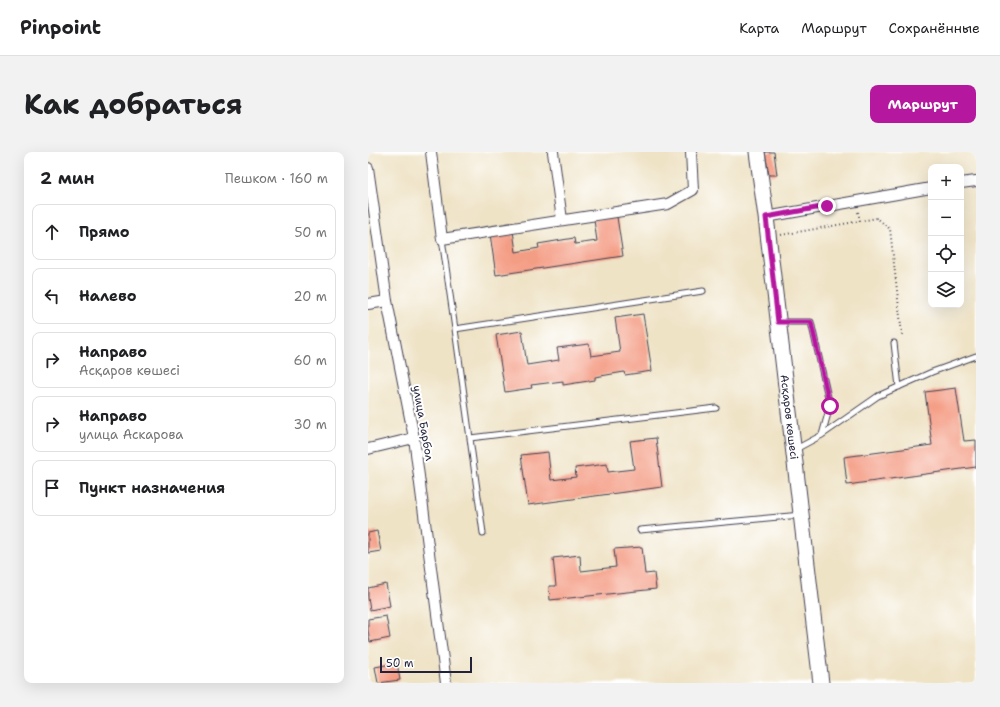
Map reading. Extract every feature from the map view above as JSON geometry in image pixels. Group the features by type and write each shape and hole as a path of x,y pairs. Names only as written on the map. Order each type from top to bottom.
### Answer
{"main road":[{"name":"Асқаров көшесі","path":"757,152 821,683"}],"street":[{"path":"431,152 442,239 668,204 693,190 691,152"},
{"path":"553,152 562,220"},
{"name":"улица Барбол","path":"368,168 387,301 414,438 446,683"},
{"path":"964,183 976,181"},
{"path":"766,217 928,189"},
{"path":"368,304 387,301"},
{"path":"368,449 414,438"}],"lane":[{"path":"442,239 483,533"},
{"path":"455,329 703,291"},
{"path":"778,322 811,322 830,406 822,435"},
{"path":"894,343 899,387"},
{"path":"793,450 822,435 878,396 932,372 976,356"},
{"path":"470,438 716,408"},
{"path":"640,530 801,515"}],"path":[{"path":"768,237 877,218 890,229 902,334 894,343"}],"building":[{"path":"765,152 774,152 777,175 769,175"},
{"path":"617,217 623,256 496,275 490,234 513,231 516,252 539,248 538,244 574,238 575,244 597,241 594,220"},
{"path":"643,314 652,371 625,375 624,372 595,377 595,380 563,385 563,381 531,385 532,388 505,392 496,335 522,331 527,365 559,360 557,348 589,344 591,356 620,352 615,318"},
{"path":"956,388 964,441 976,440 976,467 847,485 844,457 932,445 925,392"},
{"path":"656,438 662,487 528,505 521,455 548,452 551,480 576,477 575,468 607,464 608,472 634,469 630,441"},
{"path":"377,531 381,551 368,553 368,533"},
{"path":"642,547 645,574 654,573 656,589 550,600 549,586 556,586 553,558 580,555 581,571 616,567 614,549"},
{"path":"386,584 390,606 370,610 368,588"},
{"path":"386,616 390,638 370,642 368,619"},
{"path":"397,663 400,680 378,683 375,667"}],"route":[{"path":"827,206 766,217 778,322 811,322 830,406"}]}
